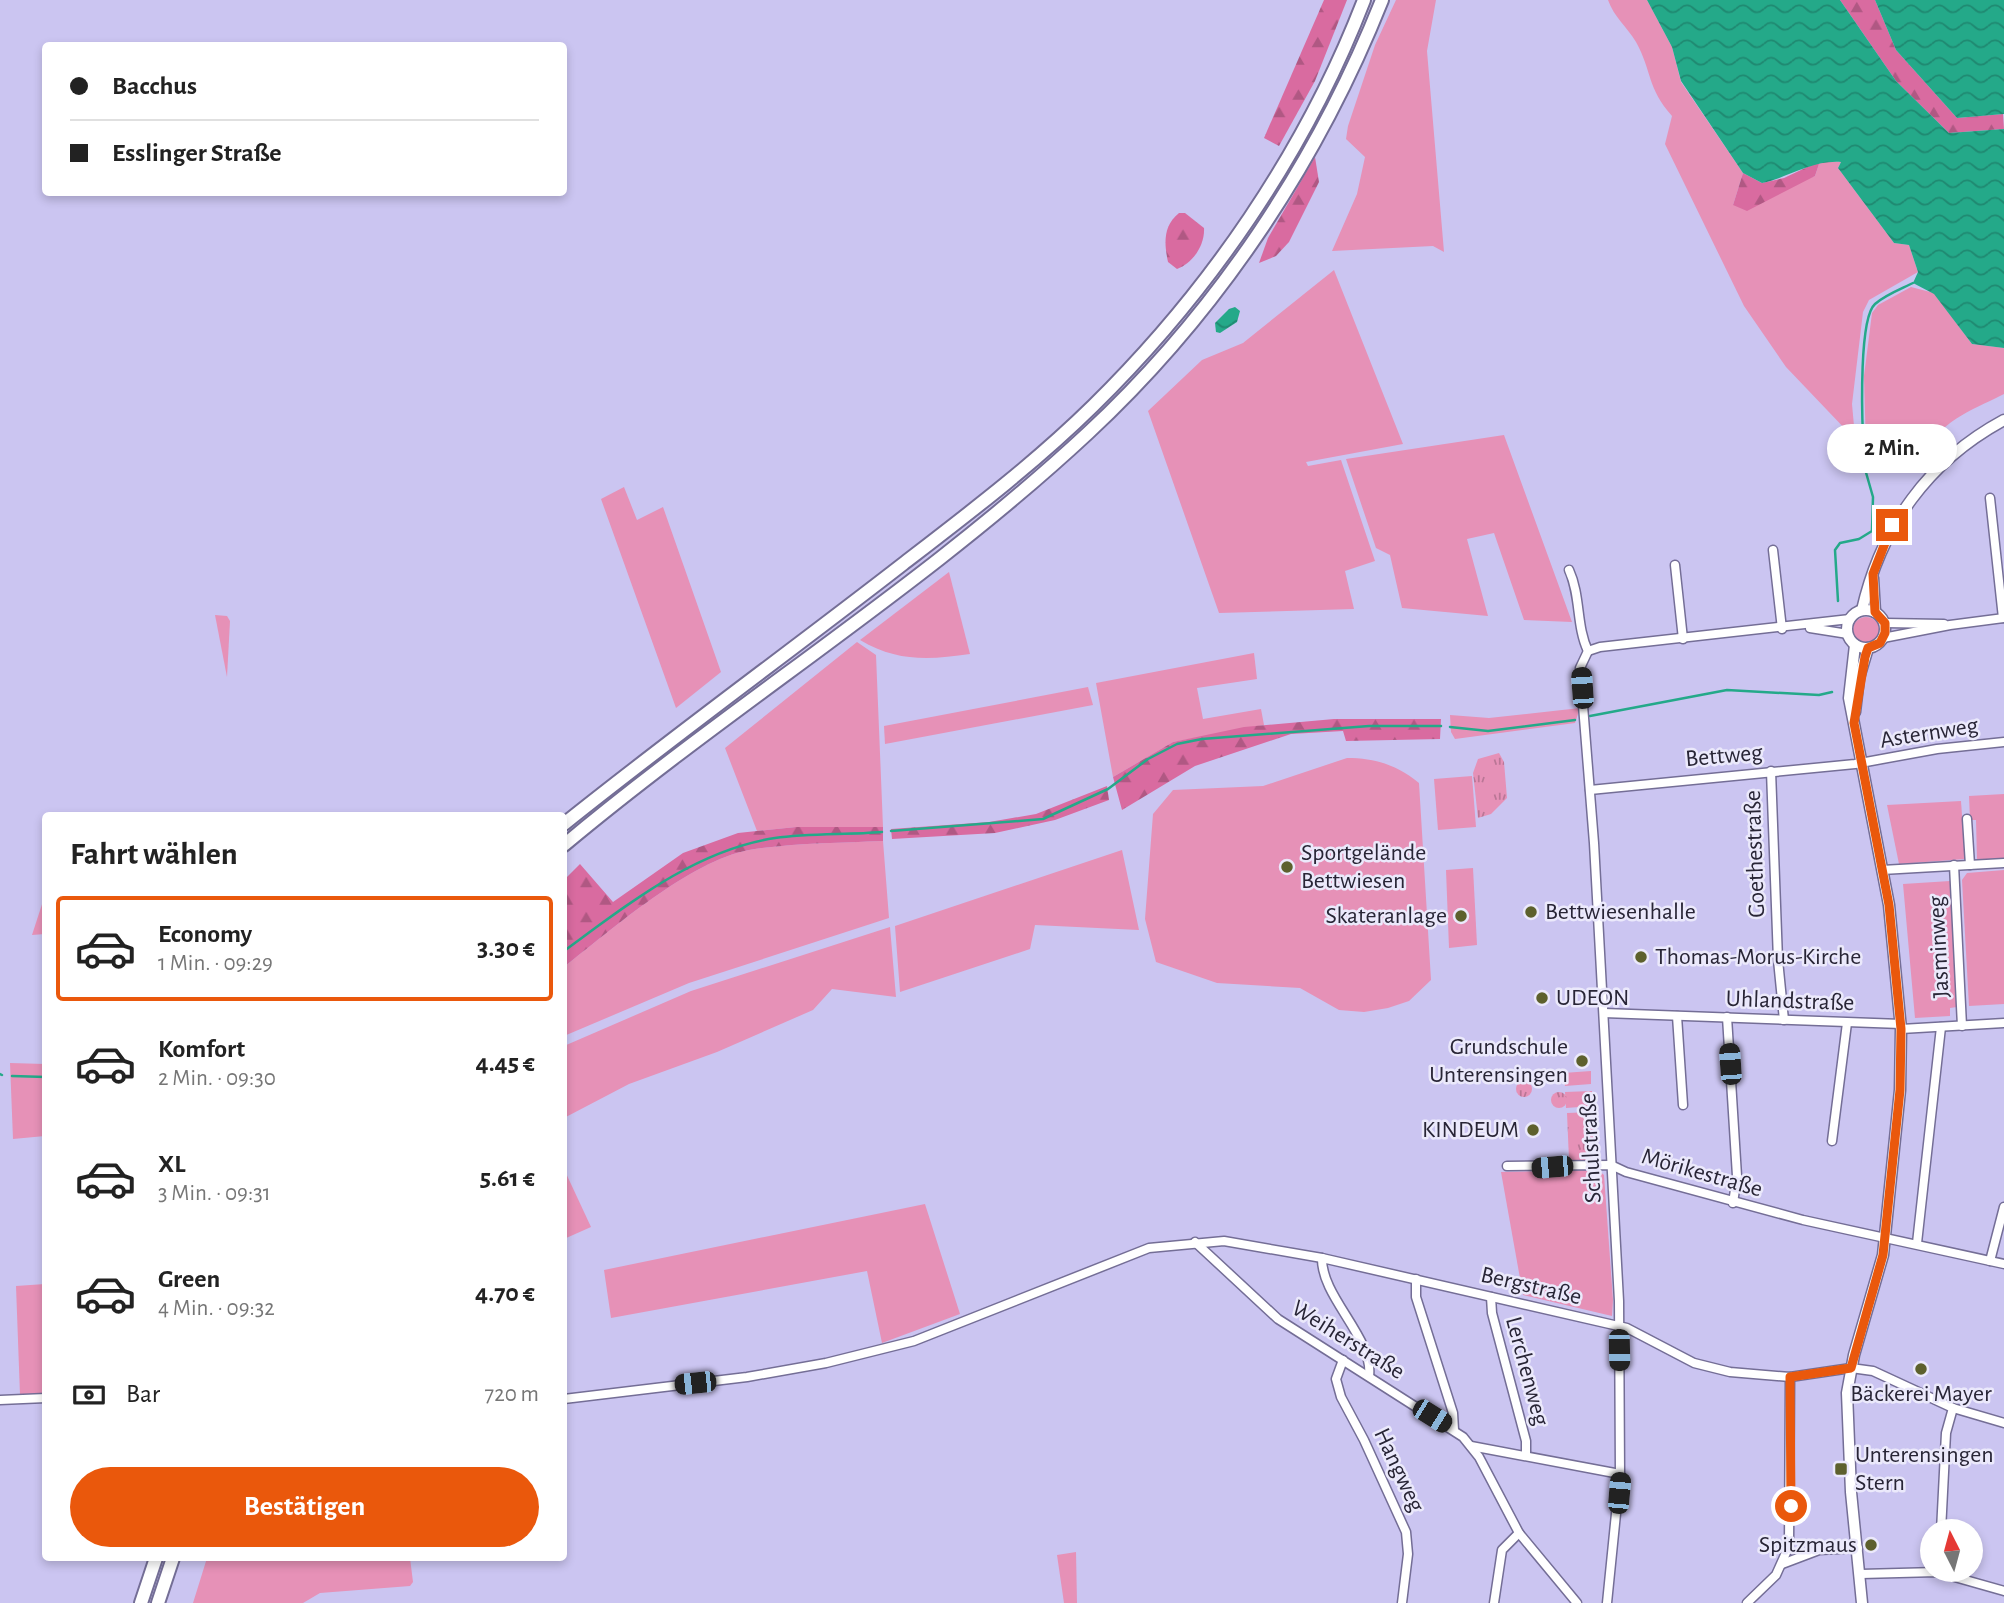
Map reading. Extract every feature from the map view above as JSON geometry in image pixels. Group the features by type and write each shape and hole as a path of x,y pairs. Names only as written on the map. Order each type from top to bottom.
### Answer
{"highway":[{"path":"567,822 1010,480 1090,409 1213,269 1301,133 1364,0"},
{"path":"567,843 1027,487 1125,396 1210,299 1240,260 1326,121 1382,0"},
{"path":"141,1603 155,1561"},
{"path":"158,1603 172,1561"}],"street":[{"path":"1588,651 1600,647 1803,627 1850,619 1862,610 1892,525 1922,484 1959,448 2004,420"},
{"path":"1854,723 1859,678 1868,648 1883,638 2003,618 1999,541 1990,499"},
{"path":"1773,550 1782,629"},
{"path":"1675,565 1683,639"},
{"name":"Schulstraße","path":"1569,570 1575,584 1582,638 1588,651 1581,662 1604,1013 1619,1326 1620,1474 1607,1603"},
{"path":"1873,574 1875,612"},
{"path":"1862,610 1875,612 1885,623 1950,625"},
{"path":"1850,619 1848,634 1855,645 1849,698 1892,931 1901,1027 1900,1090 1886,1237 1881,1268 1851,1368 1848,1429 1862,1603"},
{"path":"1883,638 1885,623"},
{"path":"1803,627 1848,634"},
{"path":"1855,645 1868,648"},
{"name":"Asternweg","path":"1861,763 2004,741"},
{"name":"Bettweg","path":"1590,790 1861,763"},
{"name":"Goethestraße","path":"1771,771 1778,960 1784,1020"},
{"path":"1967,819 1970,864"},
{"path":"1882,870 2004,863"},
{"name":"Jasminweg","path":"1954,866 1962,1026"},
{"name":"Uhlandstraße","path":"1604,1013 1901,1027 2004,1023"},
{"path":"1678,1016 1683,1105"},
{"path":"1727,1017 1737,1176 1733,1203"},
{"path":"1832,1141 1847,1023"},
{"path":"1917,1243 1941,1027"},
{"name":"Mörikestraße","path":"1507,1166 1611,1165 1626,1172 1733,1203 2004,1264"},
{"path":"1990,1261 2004,1207"},
{"name":"Bergstraße","path":"567,1399 747,1377 851,1357 914,1341 1110,1261 1149,1248 1195,1242 1237,1241 1619,1326 1644,1334 1694,1363 1730,1372 1790,1377 1851,1368"},
{"name":"Weiherstraße","path":"1195,1242 1278,1319 1454,1430 1471,1446 1519,1533 1577,1603"},
{"path":"1322,1258 1328,1280 1368,1360 1369,1376"},
{"path":"1416,1279 1416,1297 1453,1413 1454,1430"},
{"name":"Lerchenweg","path":"1491,1297 1492,1313 1526,1441 1526,1455"},
{"name":"Hangweg","path":"1343,1360 1336,1379 1341,1397 1406,1532 1408,1554 1402,1603"},
{"path":"1851,1368 1884,1375 1953,1408 2004,1423"},
{"path":"1747,1603 1782,1564 1790,1539 1790,1377"},
{"path":"0,1400 42,1398"},
{"path":"1942,1519 1947,1433 1953,1408"},
{"path":"1471,1446 1620,1474"},
{"path":"1494,1603 1502,1550 1519,1533"},
{"path":"1782,1564 1819,1550 1858,1548"},
{"path":"1861,1574 1920,1572"},
{"path":"1974,1582 2004,1591"}],"green space":[{"path":"1324,0 1347,0 1315,81 1279,146 1264,138"},
{"path":"1396,0 1436,0 1427,51 1444,252 1433,246 1332,251 1357,194 1365,157 1346,139 1348,126 1375,45"},
{"path":"1608,0 1647,0 1672,47 1681,82 1743,173 1733,205 1815,176 1820,161 1841,162 1838,168 1894,243 1909,245 1918,272 1869,300 1863,312 1852,404 1854,426 1848,432 1786,367 1744,306 1665,144 1672,116 1658,97 1636,42"},
{"path":"1840,0 1875,0 1896,50 1957,118 2003,114 2004,129 1949,133 1896,81"},
{"path":"1315,157 1319,182 1289,242 1276,256 1259,263 1268,238"},
{"path":"1820,161 1815,176 1747,211 1733,205 1743,173 1762,183 1784,178"},
{"path":"1179,213 1185,213 1204,228 1204,234 1193,258 1177,269 1168,262 1166,242 1167,229"},
{"path":"1334,270 1403,444 1306,462 1308,466 1341,460 1375,561 1345,571 1354,609 1219,613 1148,411 1202,360 1243,343"},
{"path":"1911,287 1934,293 1972,344 2004,348 2004,394 1951,422 1935,438 1931,448 1892,469 1866,448 1864,376 1872,313 1878,305"},
{"path":"1504,435 1572,622 1524,620 1494,533 1467,539 1488,616 1402,608 1390,555 1376,548 1346,459"},
{"path":"624,487 637,520 663,507 721,672 676,708 601,499"},
{"path":"949,572 970,654 914,658 887,652 860,640"},
{"path":"215,615 227,616 230,621 227,677"},
{"path":"1866,617 1876,620 1879,630 1876,640 1866,643 1856,640 1853,630 1856,620"},
{"path":"857,642 876,655 883,827 796,827 757,831 725,748"},
{"path":"1254,653 1257,679 1197,688 1203,719 1261,709 1264,725 1173,742 1113,777 1096,683"},
{"path":"1088,687 1093,705 885,744 884,726"},
{"path":"1580,708 1575,723 1455,739 1451,732 1450,715 1489,718"},
{"path":"1334,719 1441,719 1440,739 1346,741 1343,731 1291,734 1195,766 1122,810 1113,777 1173,742 1244,727"},
{"path":"1499,753 1504,762 1507,798 1491,814 1478,818 1473,773 1478,759"},
{"name":"Sportgelände Bettwiesen","path":"1347,758 1367,759 1385,764 1419,783 1431,980 1409,1001 1364,1012 1339,1010 1300,988 1217,983 1156,962 1145,919 1153,814 1173,790 1263,786"},
{"path":"1472,776 1476,827 1438,830 1434,779"},
{"path":"1107,786 1109,800 1055,820 995,833 892,839 891,829 989,822 1036,814"},
{"path":"2004,794 2004,858 1977,860 1976,820 1970,820 1969,796"},
{"path":"1961,801 1965,859 1899,864 1887,805"},
{"path":"796,827 883,827 883,841 782,846 749,850 726,857 677,882 567,965 567,877 580,864 613,902 683,853 738,833"},
{"path":"883,841 889,918 689,983 567,1035 567,965 652,899 702,868 749,850"},
{"path":"1122,850 1139,930 1035,925 1030,949 900,992 895,926"},
{"name":"Skateranlage","path":"1473,868 1477,945 1449,948 1446,870"},
{"path":"2004,870 2004,1004 1969,1006 1962,880 1967,873"},
{"path":"1950,881 1957,1007 1950,1008 1950,1016 1915,1018 1903,884"},
{"path":"42,904 42,934 32,935"},
{"path":"890,927 896,997 832,989 813,1010 717,1052 629,1084 567,1116 567,1045 691,991"},
{"path":"10,1063 42,1064 42,1136 13,1139"},
{"path":"1591,1071 1591,1084 1565,1086 1564,1080 1550,1081 1549,1074"},
{"path":"1524,1081 1530,1083 1530,1095 1524,1097 1518,1095 1516,1089 1518,1083"},
{"path":"1592,1091 1593,1106 1566,1108 1565,1092"},
{"path":"1556,1092 1562,1092 1567,1100 1565,1106 1556,1108 1551,1103 1551,1097"},
{"path":"1593,1112 1596,1160 1569,1160 1567,1113"},
{"path":"1598,1170 1604,1175 1612,1316 1523,1295 1501,1172"},
{"path":"567,1175 591,1227 567,1238"},
{"path":"925,1204 960,1314 882,1343 867,1271 611,1318 604,1270"},
{"path":"42,1284 42,1394 20,1395 16,1286"},
{"path":"1076,1552 1077,1603 1064,1603 1057,1555"},
{"path":"206,1561 410,1561 413,1582 410,1586 320,1593 303,1603 193,1603"}],"water":[{"path":"1647,0 1840,0 1896,81 1949,133 2004,129 2004,348 1972,344 1934,294 1913,283 1918,272 1909,245 1894,243 1838,168 1841,162 1811,166 1762,183 1743,173 1681,81 1672,47"},
{"path":"1875,0 2004,0 2004,114 1957,118 1896,50"},
{"path":"1235,307 1240,311 1237,322 1220,333 1216,332 1215,323 1229,309"}],"waterway":[{"path":"1863,437 1864,346 1870,313 1879,301 1913,283"},
{"path":"1838,601 1835,550 1840,543 1859,539 1872,531 1873,497 1865,469"},
{"path":"1590,716 1727,690 1819,695 1832,692"},
{"path":"1450,727 1488,731 1575,720"},
{"path":"891,831 1043,819 1108,789 1148,759 1177,744 1202,739 1369,726 1441,726"},
{"path":"567,949 637,898 717,854 775,838 882,832"},
{"path":"12,1076 42,1077"}],"place":[{"name":"Sportgelände Bettwiesen","path":"1287,867"},
{"name":"Bettwiesenhalle","path":"1531,912"},
{"name":"Skateranlage","path":"1461,916"},
{"name":"Thomas-Morus-Kirche","path":"1641,957"},
{"name":"UDEON","path":"1542,998"},
{"name":"Grundschule Unterensingen","path":"1582,1061"},
{"name":"KINDEUM","path":"1533,1130"},
{"name":"Bäckerei Mayer","path":"1921,1369"},
{"name":"Unterensingen Stern","path":"1841,1469"},
{"name":"Spitzmaus","path":"1871,1545"}],"route":[{"path":"1791,1506 1790,1377 1851,1368 1885,1246 1900,1090 1899,993 1889,905 1854,723 1861,667 1868,648 1880,643 1886,628 1875,612 1873,574 1892,525"}]}
